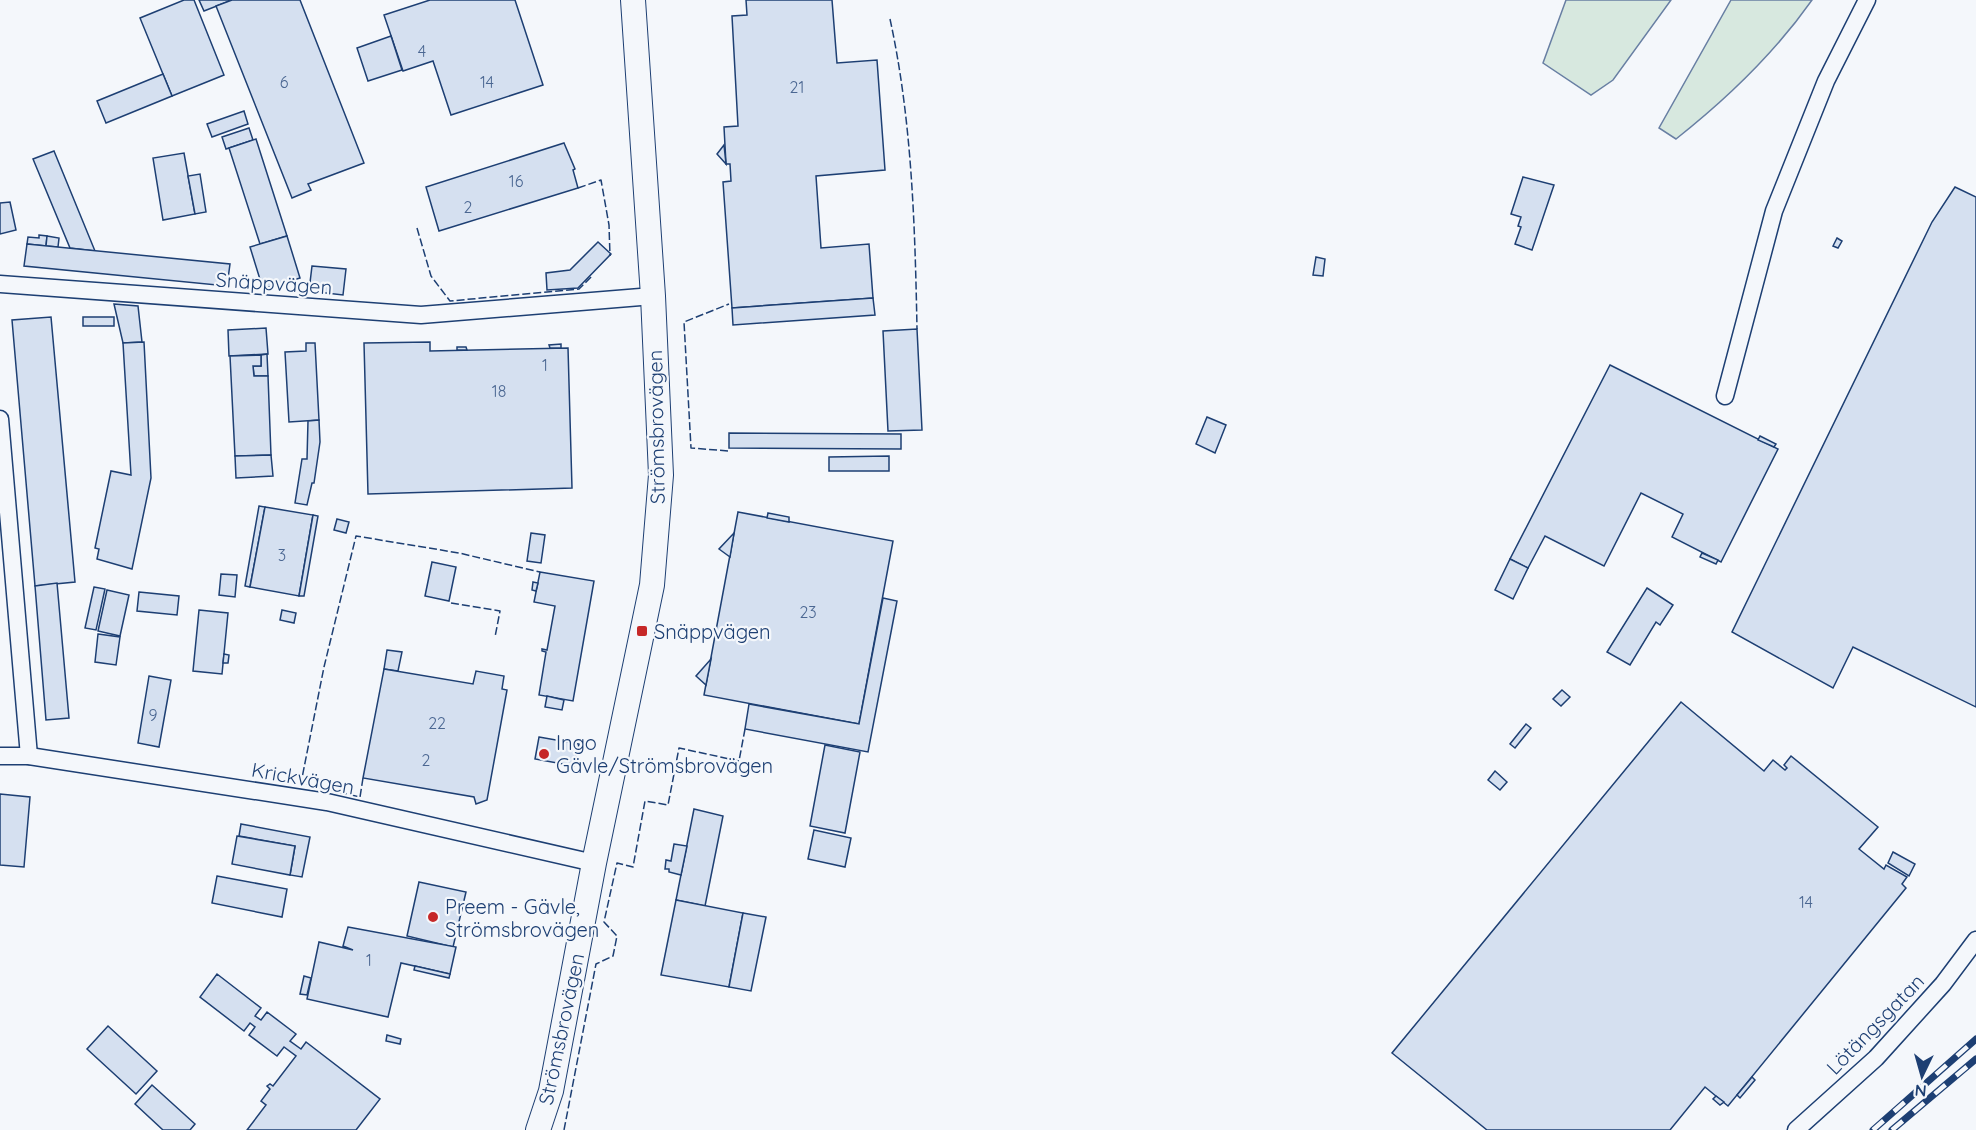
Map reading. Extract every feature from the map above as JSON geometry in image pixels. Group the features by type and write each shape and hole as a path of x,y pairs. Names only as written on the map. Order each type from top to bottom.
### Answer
{"main road":[{"name":"Strömsbrovägen","path":"538,1130 551,1090 594,863 652,585 661,475 653,296 633,0"}],"street":[{"path":"1725,396 1774,211 1826,81 1867,0"},
{"name":"Snäppvägen","path":"0,284 421,315 653,296"},
{"path":"0,419 29,756"},
{"name":"Krickvägen","path":"0,756 29,756 327,802 594,863"},
{"name":"Lötängsgatan","path":"1796,1130 1876,1058 1943,984 1976,940"}],"shaded area":[{"path":"1566,0 1671,0 1613,80 1591,95 1543,63"},
{"path":"1731,0 1812,0 1766,57 1714,108 1676,139 1659,128"}],"building":[{"path":"184,0 194,0 224,75 172,96 140,18"},
{"path":"199,0 232,0 204,11"},
{"path":"232,0 300,0 364,163 308,184 311,190 292,198 216,6"},
{"path":"430,0 515,0 543,85 451,115 433,61 403,71 384,15"},
{"path":"746,0 832,0 837,63 877,60 885,170 816,176 821,248 869,244 873,298 732,308 723,182 731,181 730,164 726,164 724,127 738,126 732,16 747,15"},
{"path":"391,36 402,70 368,81 357,48"},
{"path":"163,74 172,96 106,123 97,101"},
{"path":"244,111 248,124 212,137 207,124"},
{"path":"249,128 253,140 226,149 222,137"},
{"path":"256,139 287,236 260,244 229,148"},
{"path":"564,143 575,169 573,170 578,188 439,231 426,187"},
{"path":"724,145 726,164 717,154"},
{"path":"54,151 95,251 70,248 33,159"},
{"path":"184,153 195,214 163,220 153,158"},
{"path":"200,174 206,212 195,214 188,176"},
{"path":"1523,177 1554,185 1532,250 1515,244 1521,227 1518,226 1521,217 1511,214"},
{"path":"1955,187 1976,197 1976,707 1853,647 1833,688 1732,632 1932,222"},
{"path":"10,202 16,230 0,234 0,203"},
{"path":"39,235 47,236 46,246 27,244 28,237 39,238"},
{"path":"47,236 59,238 58,247 46,246"},
{"path":"287,236 300,278 263,289 250,247"},
{"path":"1837,238 1842,241 1838,248 1833,246"},
{"path":"598,242 611,254 578,288 547,290 546,273 570,270"},
{"path":"27,244 230,264 227,286 24,266"},
{"path":"1316,257 1325,259 1323,276 1313,275"},
{"path":"312,266 346,269 343,295 309,291"},
{"path":"873,298 875,315 733,325 732,308"},
{"path":"114,304 138,306 142,342 123,343"},
{"path":"51,317 75,582 35,586 12,320"},
{"path":"83,317 114,317 114,326 83,326"},
{"path":"266,328 268,354 229,356 228,330"},
{"path":"917,329 922,430 888,431 883,331"},
{"path":"144,342 151,478 132,569 97,559 99,549 95,548 111,471 131,475 123,343"},
{"path":"430,342 430,351 568,348 572,488 368,494 364,343"},
{"path":"306,343 315,343 319,420 289,422 285,352 306,351"},
{"path":"561,344 561,348 550,348 549,345"},
{"path":"457,347 466,347 467,350 457,350"},
{"path":"267,354 268,376 254,376 253,366 261,366 261,355"},
{"path":"261,355 261,366 253,366 254,376 268,376 271,455 235,456 230,356"},
{"path":"1610,365 1778,449 1721,562 1672,537 1683,514 1641,493 1604,566 1545,536 1528,568 1510,559"},
{"path":"1207,417 1226,425 1215,453 1196,444"},
{"path":"319,420 320,442 314,483 312,483 307,505 295,503 302,459 307,459 308,421"},
{"path":"729,433 901,434 901,449 729,448"},
{"path":"1760,436 1776,444 1774,447 1758,440"},
{"path":"271,455 273,476 236,478 235,456"},
{"path":"889,456 889,471 829,471 829,457"},
{"path":"259,506 265,507 250,587 245,586"},
{"path":"265,507 313,515 299,596 250,587"},
{"path":"738,512 893,541 859,724 704,695"},
{"path":"768,513 789,517 789,522 767,518"},
{"path":"313,515 318,516 304,596 299,596"},
{"path":"337,519 349,522 346,533 334,530"},
{"path":"531,533 545,535 541,563 527,561"},
{"path":"734,533 730,557 719,549"},
{"path":"1702,553 1718,560 1716,564 1700,557"},
{"path":"1510,559 1528,568 1513,599 1495,590"},
{"path":"432,562 456,567 449,601 425,596"},
{"path":"540,572 594,581 573,701 539,695 546,652 542,649 547,650 555,606 534,602"},
{"path":"221,574 237,575 235,597 219,595"},
{"path":"533,582 538,583 536,591 532,590"},
{"path":"57,583 69,718 46,720 35,586"},
{"path":"94,587 105,589 96,630 85,628"},
{"path":"1647,588 1673,605 1660,625 1656,622 1630,665 1607,652"},
{"path":"107,590 129,595 120,636 98,631"},
{"path":"139,592 179,596 177,615 137,611"},
{"path":"883,598 897,601 868,752 745,729 749,704 859,724"},
{"path":"199,610 228,613 222,674 193,671"},
{"path":"282,610 296,613 294,623 280,620"},
{"path":"98,634 120,637 116,665 95,662"},
{"path":"387,650 402,652 398,671 384,669"},
{"path":"224,654 229,655 228,663 223,663"},
{"path":"711,659 706,685 696,676"},
{"path":"384,669 473,684 476,671 504,676 502,689 507,690 487,800 476,804 474,797 363,778"},
{"path":"149,676 171,680 159,747 138,743"},
{"path":"1562,690 1570,697 1561,706 1553,699"},
{"path":"547,696 564,700 562,710 545,707"},
{"path":"1681,702 1764,771 1773,760 1785,770 1787,768 1784,765 1791,756 1878,827 1859,849 1884,869 1886,865 1907,877 1902,884 1906,888 1728,1106 1705,1087 1670,1130 1487,1130 1392,1053"},
{"path":"1526,724 1531,728 1515,748 1510,744"},
{"path":"539,737 579,744 574,766 535,759"},
{"path":"825,745 860,752 845,833 810,826"},
{"path":"1495,771 1507,782 1500,790 1488,780"},
{"path":"0,794 30,797 24,867 0,865"},
{"path":"694,809 723,816 705,906 676,900"},
{"path":"241,824 310,837 302,877 290,875 295,846 239,836"},
{"path":"814,830 851,838 845,867 808,859"},
{"path":"237,836 295,846 290,875 232,864"},
{"path":"674,844 687,846 681,875 665,869 666,860 671,861"},
{"path":"1893,852 1915,864 1909,876 1888,863"},
{"path":"217,876 287,889 282,917 212,903"},
{"path":"419,882 466,892 453,947 407,936"},
{"path":"676,900 743,913 729,987 661,975"},
{"path":"743,913 766,917 751,991 729,987"},
{"path":"348,927 456,947 450,974 401,963 388,1017 307,999 319,942 353,950 343,946"},
{"path":"415,966 450,974 449,978 414,970"},
{"path":"217,974 261,1008 255,1016 261,1020 267,1012 296,1034 290,1041 301,1049 306,1042 380,1099 356,1130 247,1130 266,1105 261,1101 270,1089 267,1086 270,1084 273,1086 296,1056 284,1047 277,1056 249,1035 255,1027 250,1023 244,1031 200,997"},
{"path":"304,976 311,978 307,995 300,994"},
{"path":"108,1026 157,1071 136,1094 87,1049"},
{"path":"387,1035 401,1039 400,1044 386,1041"},
{"path":"1752,1077 1755,1080 1740,1098 1737,1095"},
{"path":"152,1085 195,1124 190,1130 163,1130 135,1104"},
{"path":"1716,1096 1724,1102 1720,1105 1713,1099"}],"railway":[{"path":"1873,1130 1976,1039"},
{"path":"1892,1130 1976,1059"}],"fence":[{"path":"890,19 908,134 917,329"},
{"path":"578,188 601,180 609,225 610,256"},
{"path":"417,228 431,276 450,301 579,289 592,276"},
{"path":"728,451 691,448 684,322 729,304"},
{"path":"363,778 360,797 301,783 324,667 356,536 459,553 540,572"},
{"path":"451,603 500,611 495,637"},
{"path":"564,1130 596,964 613,956 617,936 604,922 617,863 633,867 645,801 668,805 679,748 739,761 745,729"}],"place":[{"name":"Snäppvägen","path":"642,631"},
{"name":"Ingo Gävle/Strömsbrovägen","path":"544,754"},
{"name":"Preem - Gävle, Strömsbrovägen","path":"433,917"}]}
